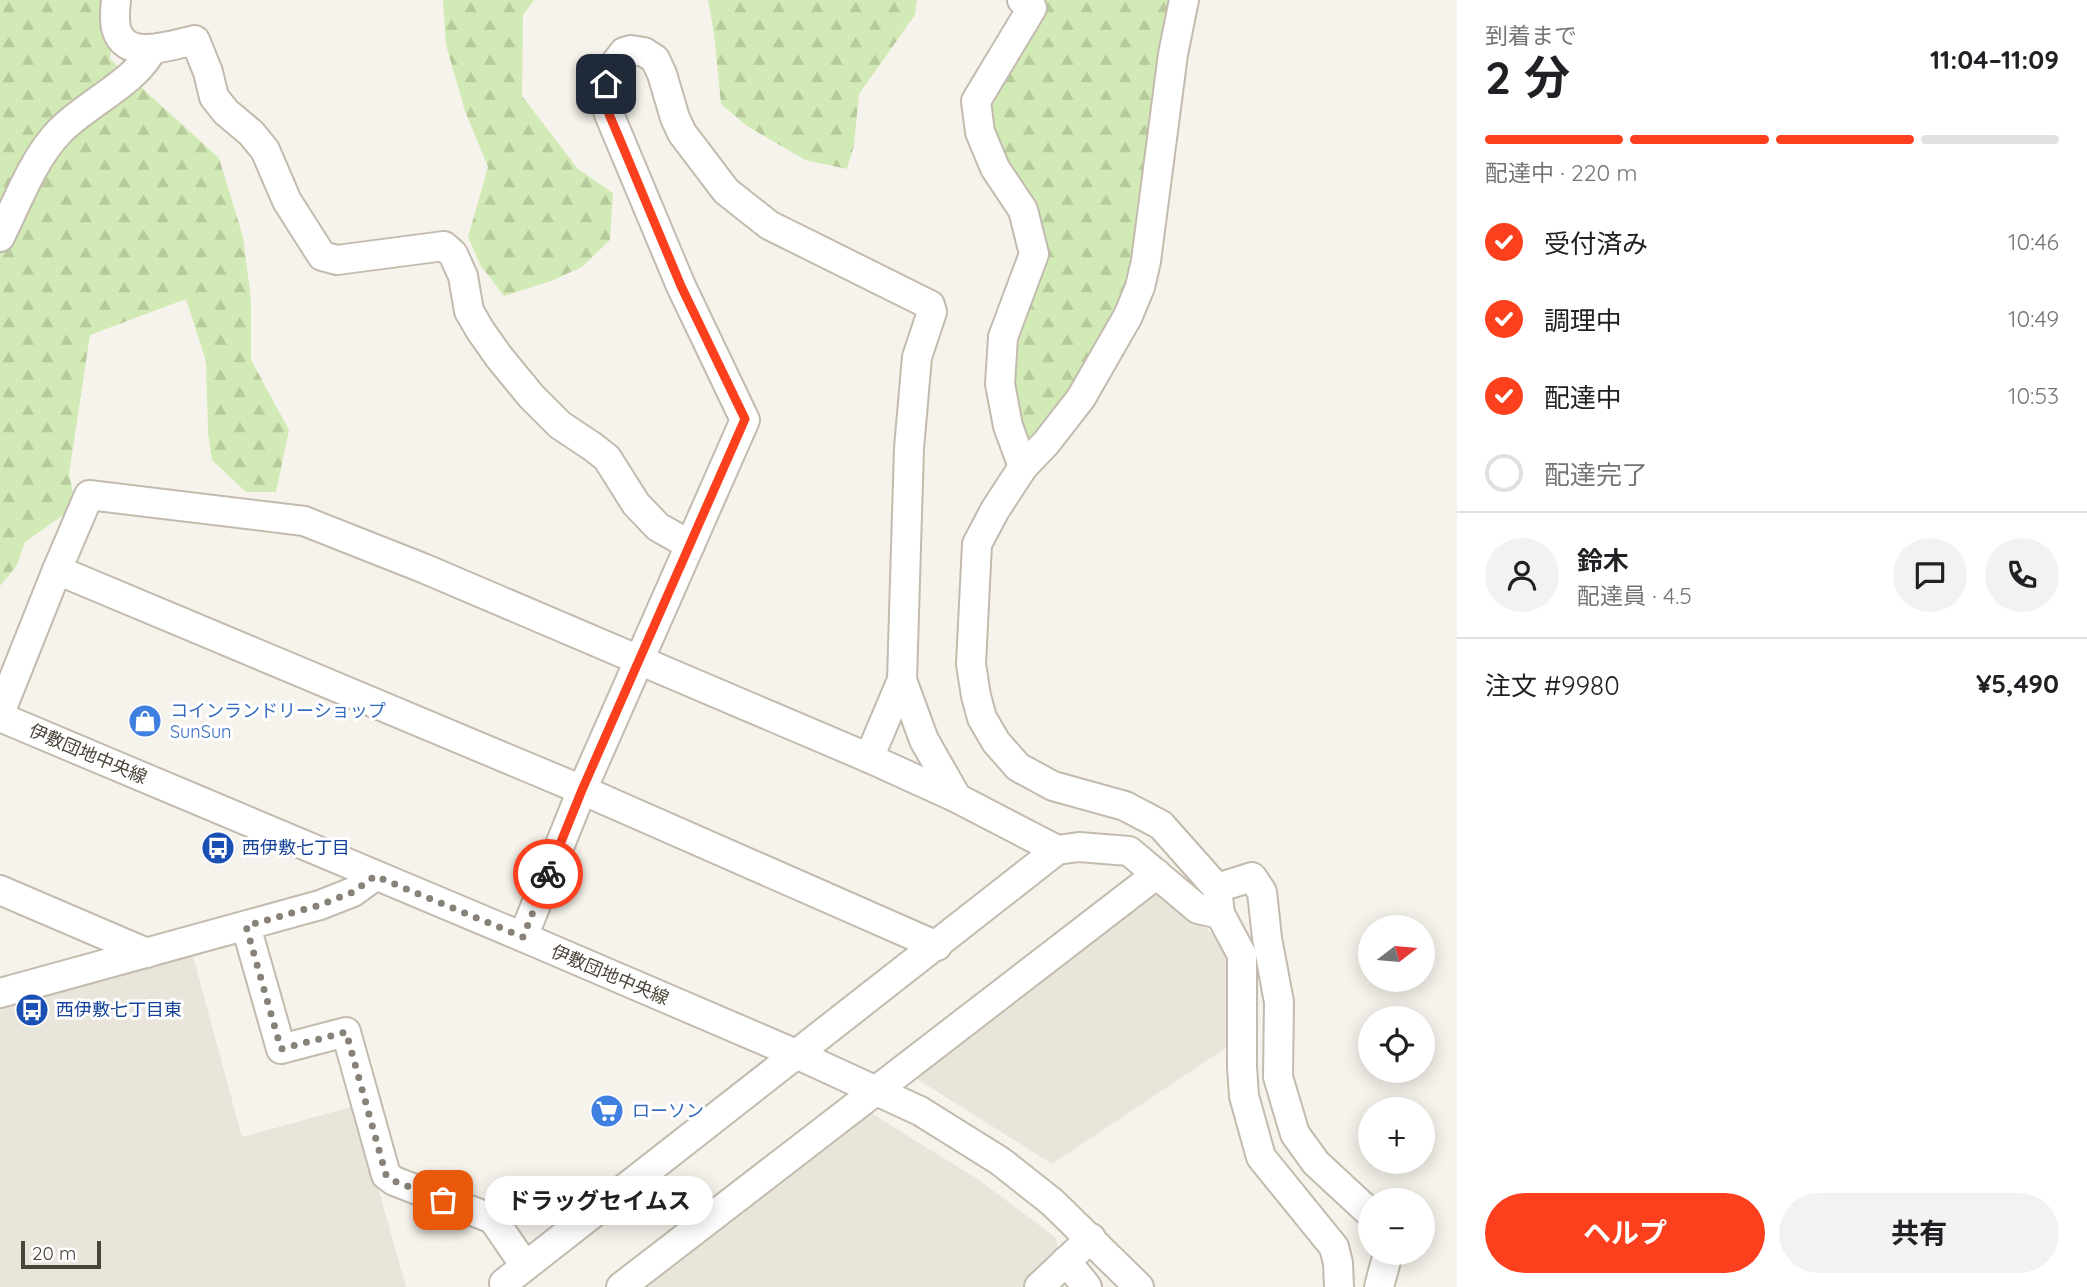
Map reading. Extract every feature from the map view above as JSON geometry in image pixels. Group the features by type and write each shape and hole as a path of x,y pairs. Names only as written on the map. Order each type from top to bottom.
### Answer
{"street":[{"path":"116,0 117,30 128,46 152,49 195,40 208,72 214,97 265,150 287,201 322,257 337,260 444,246 453,254 463,276 469,311 499,357 523,387 560,425 607,458 636,504 658,527 690,545"},
{"path":"1022,0 1032,8 976,101 980,132 995,168 1023,209 1034,254 1003,337 1000,384 1008,426 1023,467"},
{"path":"1184,0 1173,54 1146,261 1140,287 1128,316 1081,398 1046,443 1023,467 977,544 971,664 982,718 996,742 1018,767 1053,786 1125,806 1161,825 1219,901 1242,955 1242,1077 1244,1096 1261,1157 1334,1247 1339,1287"},
{"path":"0,237 41,157 58,132 135,72 148,60 152,49"},
{"path":"523,937 582,790 745,419 681,286 609,114 604,96 606,84 614,65 624,52 644,51 654,59 662,74 682,133 726,191 745,208 769,225 930,305 932,312 917,357 909,448 902,680 869,758"},
{"path":"0,715 89,495 304,522 423,568 869,758 957,798 1057,850"},
{"path":"57,570 582,790 937,946"},
{"path":"902,680 924,740 957,798"},
{"name":"伊敷団地中央線","path":"0,715 796,1054 920,1111 1000,1161 1052,1202 1139,1287"},
{"path":"246,926 281,1049 346,1032 386,1175 394,1181 493,1219 512,1281 1057,850 1079,847 1129,851 1198,909 1219,901 1252,877 1262,892 1279,1002 1278,1077 1295,1134 1316,1163 1358,1202"},
{"path":"621,1287 1157,874"},
{"path":"0,993 331,901 353,892 375,876"},
{"path":"0,890 147,953"},
{"path":"1039,1287 1091,1238"},
{"path":"1066,1261 1087,1287"},
{"path":"1379,1287 1385,1265"}],"shaded area":[{"path":"1156,892 1170,892 1232,954 1230,1045 1052,1164 917,1079"},
{"path":"193,956 242,1137 355,1106 406,1287 0,1287 0,1008"},
{"path":"866,1110 979,1180 1056,1238 1059,1254 1025,1287 638,1287"}],"green space":[{"path":"0,0 116,0 110,59 219,158 243,237 251,299 251,360 289,430 276,492 246,492 212,460 208,432 206,361 186,299 90,335 69,474 76,506 25,542 17,565 0,586"},
{"path":"443,0 534,0 523,15 522,96 578,169 613,193 610,240 582,267 551,281 504,296 481,266 468,237 488,167 465,111 446,45"},
{"path":"708,0 917,0 915,15 859,94 854,145 847,169 805,160 747,126 721,104"},
{"path":"1037,0 1177,0 1131,279 1100,357 1031,443 1019,431 1012,382 1013,350 1041,253 998,163 989,95"}],"way so far":[{"path":"443,1200 394,1181 386,1175 346,1032 281,1049 246,926 320,905 353,892 375,876 523,937 548,874"}],"place":[{"name":"コインランドリーショップ SunSun","path":"145,721"},
{"name":"西伊敷七丁目","path":"218,848"},
{"name":"西伊敷七丁目東","path":"32,1010"},
{"name":"ローソン","path":"607,1111"},
{"name":"ドラッグセイムス","path":"443,1200"}],"route":[{"path":"548,874 582,790 745,419 681,286 609,114 604,96 606,84"}]}
